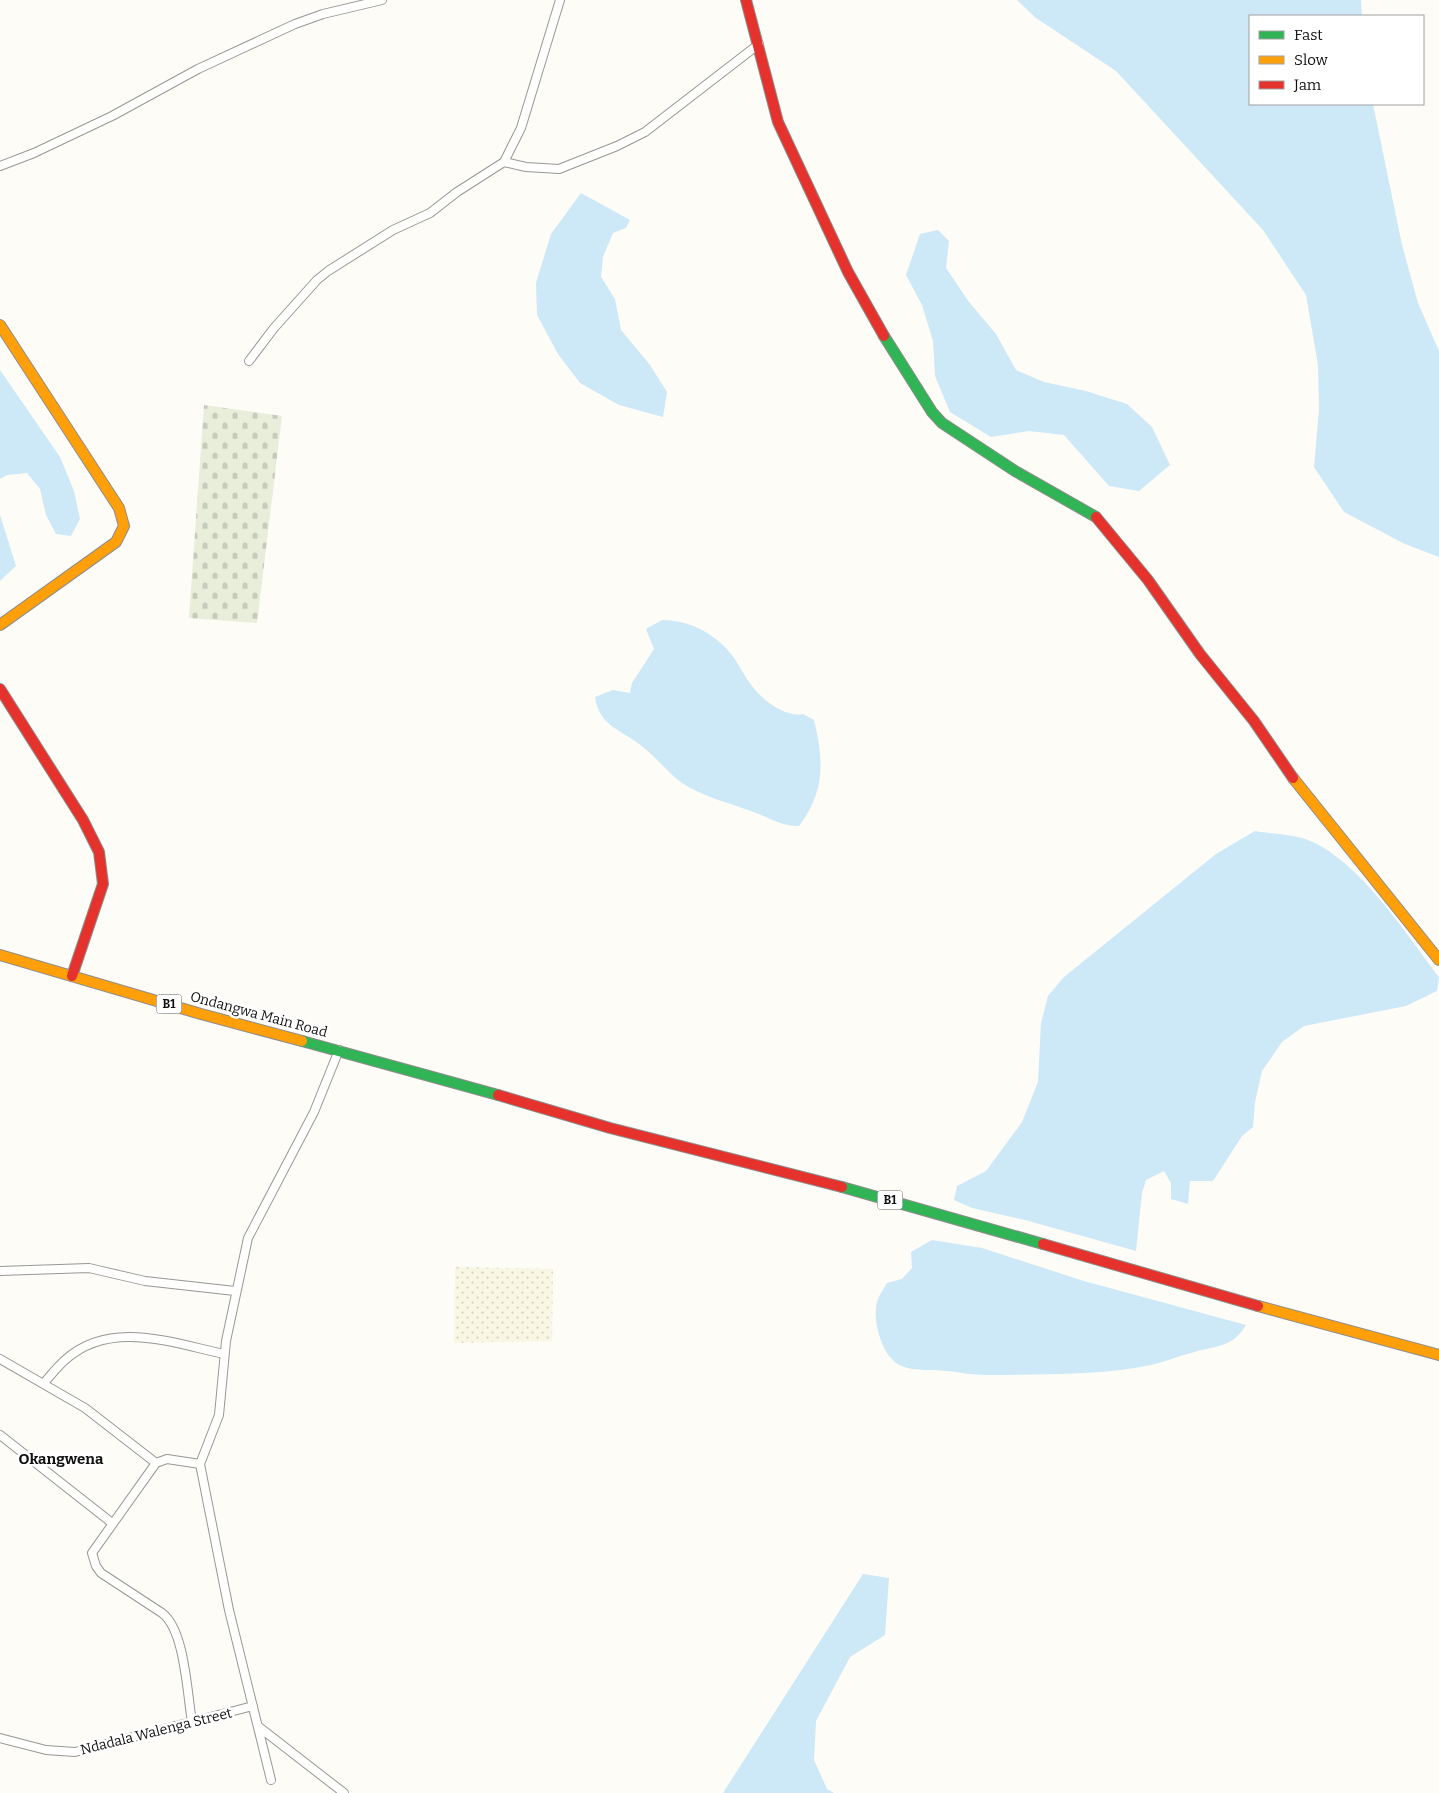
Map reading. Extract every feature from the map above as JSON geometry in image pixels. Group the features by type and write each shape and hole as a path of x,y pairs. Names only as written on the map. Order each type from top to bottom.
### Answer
{"street":[{"path":"0,166 34,153 112,116 198,70 295,24 323,14 382,0"},
{"path":"249,361 274,328 317,280 328,271 393,230 430,213 504,162 521,128 560,0"},
{"path":"746,0 759,44 774,112 848,272 887,341 932,412 942,423 1015,471 1078,505 1101,522 1148,580 1200,654 1254,720 1268,744 1311,802 1439,960"},
{"path":"504,162 526,167 559,169 617,146 646,132 759,44"},
{"path":"0,325 119,508 124,520 124,531 116,542 0,625"},
{"path":"0,690 84,820 99,852 103,884 72,976"},
{"name":"Ondangwa Main Road","path":"0,955 201,1014 339,1050"},
{"path":"271,1780 229,1610 200,1464 219,1415 224,1354 235,1291 251,1230 314,1112 339,1050"},
{"name":"B1","path":"339,1050 610,1128 876,1196 1188,1286 1439,1355"},
{"path":"0,1272 89,1268 145,1280 235,1291"},
{"path":"44,1383 73,1354 92,1343 111,1338 150,1338 224,1354"},
{"path":"0,1359 44,1383 110,1425 156,1463"},
{"path":"0,1435 112,1522"},
{"path":"192,1722 182,1656 175,1628 171,1621 162,1613 101,1573 93,1560 94,1548 156,1463 167,1459 200,1464"},
{"name":"Ndadala Walenga Street","path":"0,1738 46,1750 75,1752 253,1706"},
{"path":"259,1727 344,1793"}],"shaded area":[{"path":"455,1267 553,1269 552,1341 454,1343"}],"green space":[{"path":"204,405 282,416 257,623 189,618"}],"water":[{"path":"1017,0 1361,0 1362,15 1249,15 1249,105 1373,105 1402,245 1418,303 1439,351 1439,557 1405,544 1344,512 1314,467 1319,409 1318,365 1306,295 1263,230 1116,71 1036,18"},
{"path":"581,193 630,220 626,228 613,233 603,257 601,277 615,299 621,330 650,365 667,392 663,417 619,405 580,383 558,354 537,315 536,283 551,234"},
{"path":"938,230 949,241 946,268 969,302 996,334 1016,370 1044,382 1086,391 1127,404 1152,427 1170,465 1139,491 1109,486 1064,435 1029,431 991,437 950,412 935,376 933,341 922,305 906,275 920,234"},
{"path":"0,370 60,457 74,491 80,519 71,536 56,534 46,515 40,489 27,473 7,475 0,479"},
{"path":"0,515 16,566 0,581"},
{"path":"662,620 671,620 695,626 709,634 728,650 752,686 768,702 782,711 796,715 803,714 814,720 820,749 820,776 814,801 799,826 782,823 709,796 682,783 643,747 613,727 601,715 595,697 613,690 630,693 632,683 654,649 646,629"},
{"path":"1255,831 1288,835 1308,840 1327,850 1345,864 1380,900 1439,977 1437,991 1406,1006 1304,1026 1282,1042 1262,1071 1255,1102 1253,1127 1242,1136 1213,1181 1190,1181 1188,1204 1171,1199 1171,1183 1164,1171 1146,1180 1142,1193 1136,1251 1025,1220 972,1208 954,1200 957,1186 986,1171 1022,1122 1038,1082 1041,1023 1048,996 1064,977 1216,854"},
{"path":"932,1240 982,1248 1084,1281 1246,1325 1235,1338 1222,1345 1156,1364 1131,1369 1068,1374 975,1375 907,1368 895,1362 885,1350 877,1324 876,1306 887,1283 902,1279 912,1268 911,1252"},
{"path":"863,1574 889,1578 885,1635 850,1657 816,1721 814,1760 827,1789 834,1793 723,1793"}],"traffic: fast":[{"path":"884,336 932,412 942,423 1015,471 1096,517"},
{"path":"302,1041 498,1095"},
{"path":"842,1187 1043,1244"}],"traffic: slow":[{"path":"0,325 119,508 124,526 116,542 0,625"},
{"path":"1293,778 1439,960"},
{"path":"0,955 201,1014 302,1041"},
{"path":"1258,1306 1439,1355"}],"traffic: jam":[{"path":"746,0 778,122 848,272 884,336"},
{"path":"1096,517 1148,580 1200,654 1254,721 1293,778"},
{"path":"0,689 83,820 99,852 103,884 72,976"},
{"path":"498,1095 610,1128 842,1187"},
{"path":"1043,1244 1258,1306"}],"district":[{"name":"Okangwena","path":"61,1459"}]}
